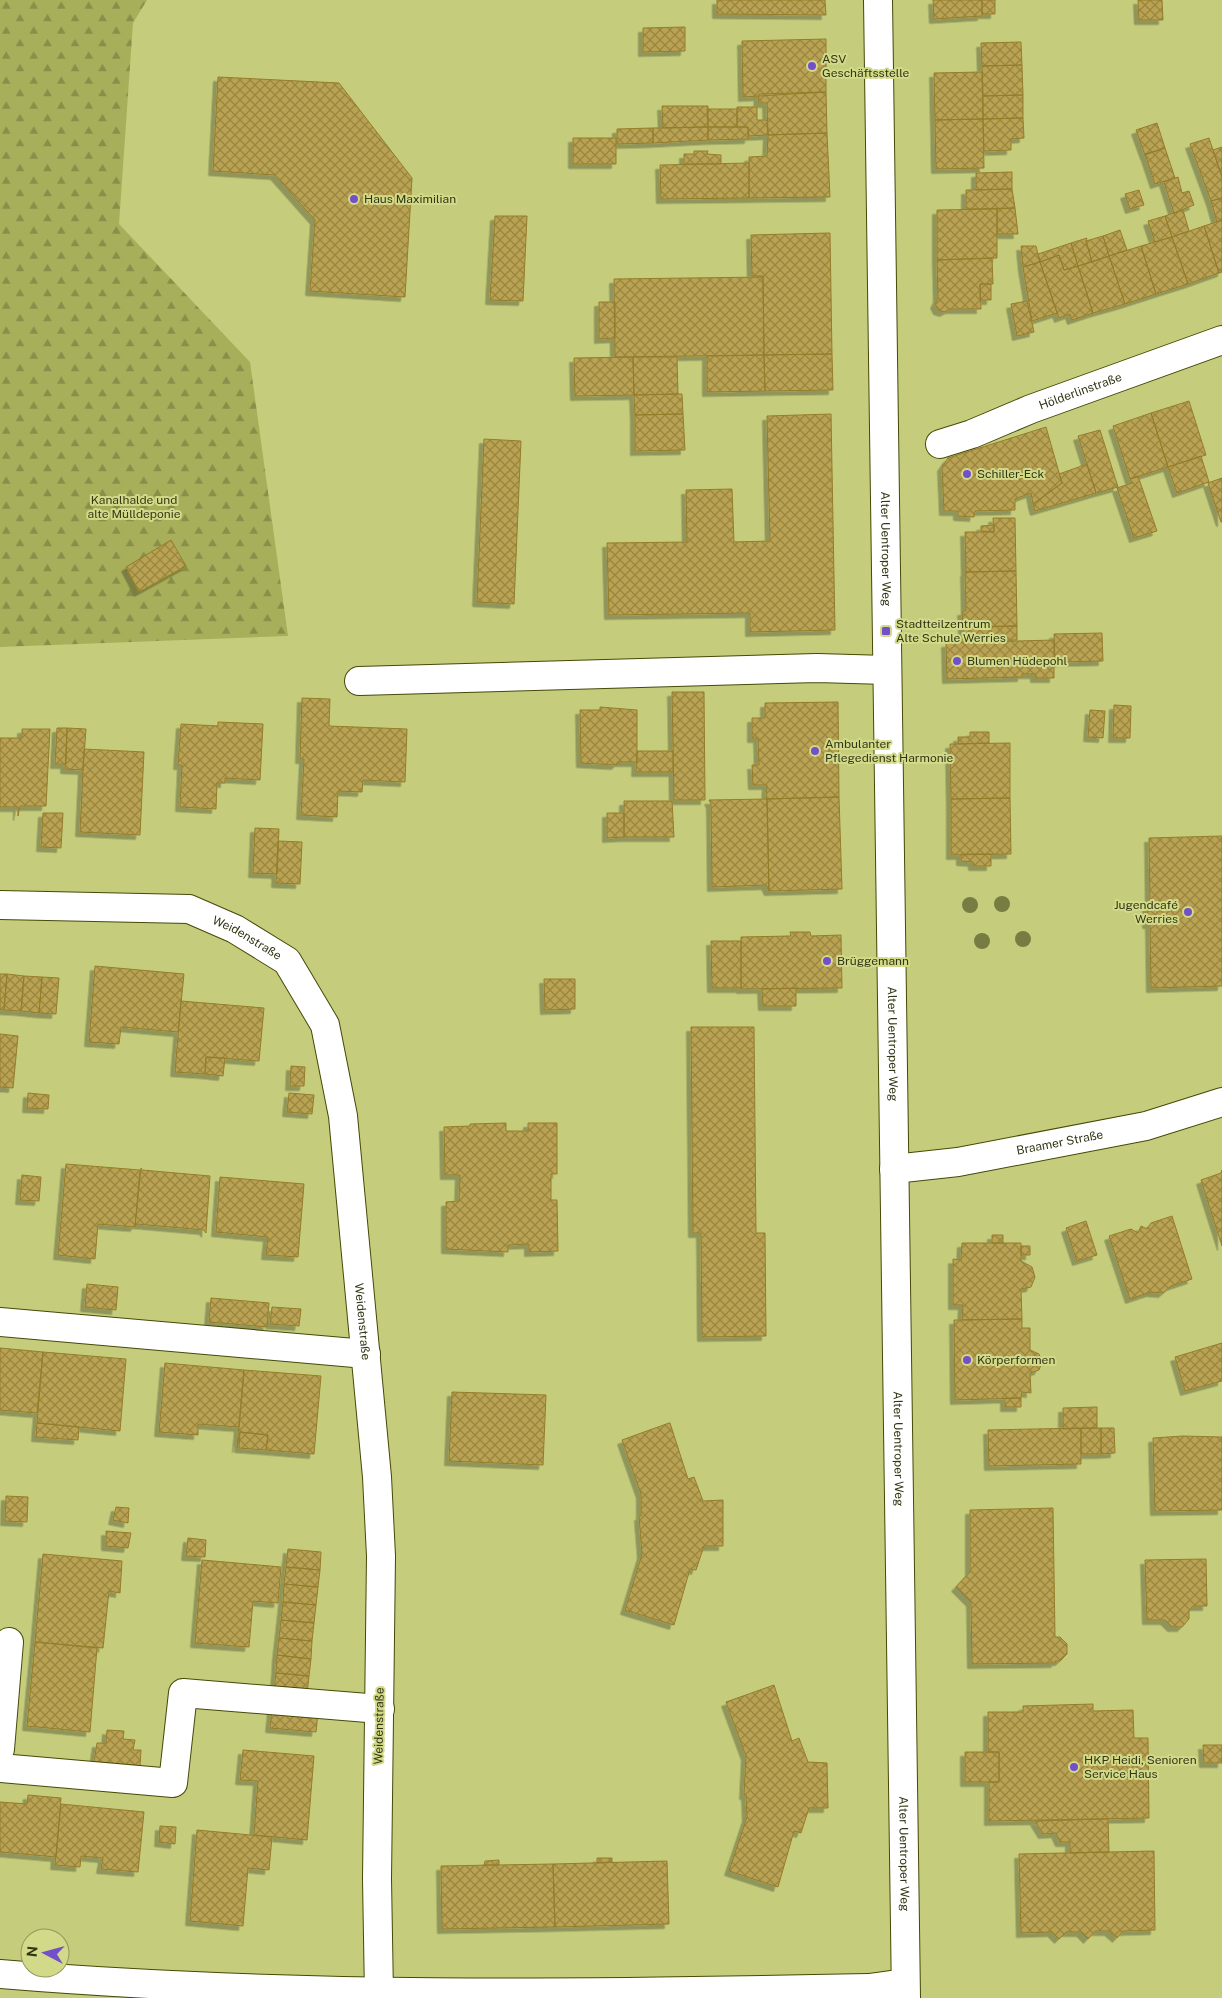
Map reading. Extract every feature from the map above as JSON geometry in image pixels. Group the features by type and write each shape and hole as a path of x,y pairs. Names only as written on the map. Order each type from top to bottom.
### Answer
{"street":[{"name":"Alter Uentroper Weg","path":"878,0 906,1991"},
{"name":"Hölderlinstraße","path":"940,444 972,434 1040,405 1222,340"},
{"path":"359,681 817,668 887,670"},
{"name":"Weidenstraße","path":"0,905 189,908 236,929 287,961 325,1025 343,1116 377,1478 381,1556 377,1879 380,1995"},
{"name":"Braamer Straße","path":"894,1169 958,1162 1146,1126 1222,1102"},
{"path":"0,1322 366,1354"},
{"path":"0,1749 9,1642"},
{"path":"0,1768 173,1783 183,1693 380,1709"},
{"path":"11,1983 380,1995 854,1989 906,1991"}],"green space":[{"name":"Kanalhalde und alte Mülldeponie","path":"0,0 147,0 133,23 119,224 250,362 288,636 0,647"}],"building":[{"path":"717,0 825,0 826,15 717,14"},
{"path":"933,0 982,0 982,16 934,19"},
{"path":"982,0 995,0 995,14 982,14"},
{"path":"1138,0 1162,0 1163,20 1139,20"},
{"path":"685,27 685,51 643,52 643,28"},
{"path":"826,39 826,92 743,97 742,41"},
{"path":"1021,42 1022,65 982,66 981,43"},
{"path":"1022,65 1023,95 983,96 982,66"},
{"path":"982,72 983,119 935,120 934,73"},
{"name":"Haus Maximilian","path":"218,77 339,83 412,178 405,297 310,291 315,220 275,175 213,171"},
{"path":"826,92 827,133 768,135 767,103 758,103 759,94"},
{"path":"1023,95 1023,118 983,119 983,96"},
{"path":"662,106 708,106 708,127 663,128"},
{"path":"737,107 757,107 757,120 767,120 768,135 748,136 748,127 737,127"},
{"path":"707,109 737,109 737,127 708,127"},
{"path":"1023,118 1024,138 1011,139 1011,150 984,151 983,119"},
{"path":"983,119 984,168 936,169 935,120"},
{"path":"1157,123 1165,148 1145,155 1136,130"},
{"path":"708,127 708,140 653,143 653,128"},
{"path":"708,127 748,127 749,139 708,140"},
{"path":"653,128 653,143 617,144 617,129"},
{"path":"827,133 830,197 749,198 749,157 767,156 768,135"},
{"path":"573,138 616,138 616,164 573,164"},
{"path":"1209,138 1222,177 1222,198 1211,201 1190,144"},
{"path":"1222,147 1222,177 1213,150"},
{"path":"1165,148 1175,178 1155,184 1145,154"},
{"path":"694,151 708,151 707,154 721,155 721,164 684,164 684,154 694,154"},
{"path":"749,163 749,198 661,199 660,165"},
{"path":"1012,172 1012,189 976,190 976,173"},
{"path":"1178,177 1182,193 1189,191 1194,205 1174,213 1164,182"},
{"path":"1012,189 1015,208 966,209 966,190"},
{"path":"1139,190 1144,205 1130,209 1125,194"},
{"path":"1222,198 1222,220 1217,222 1211,201"},
{"path":"1015,208 1018,234 997,234 997,209"},
{"path":"997,209 997,258 937,260 937,210"},
{"path":"1183,210 1189,231 1172,237 1165,216"},
{"path":"495,216 527,216 523,301 490,300"},
{"path":"1165,216 1172,237 1155,242 1148,221"},
{"path":"1222,220 1222,272 1219,273 1204,226"},
{"path":"1204,226 1219,273 1188,284 1172,237"},
{"path":"1120,230 1127,250 1109,256 1103,236"},
{"path":"830,233 832,354 764,355 763,276 752,276 751,235"},
{"path":"1103,236 1109,256 1092,262 1086,241"},
{"path":"1172,237 1188,284 1156,294 1141,246"},
{"path":"1087,238 1086,241 1092,262 1078,266 1071,243"},
{"path":"1071,243 1078,266 1064,270 1059,255 1040,262 1038,254"},
{"path":"1021,246 1036,246 1040,262 1023,267"},
{"path":"1141,246 1156,294 1125,304 1109,256"},
{"path":"1059,255 1064,270 1078,266 1093,313 1072,320 1070,314 1059,318 1040,262"},
{"path":"1109,256 1125,304 1093,313 1078,266"},
{"path":"992,258 993,284 980,284 981,309 950,309 944,312 938,310 935,304 938,298 937,260"},
{"path":"1040,262 1057,313 1032,321 1023,267"},
{"path":"763,277 764,355 615,357 614,279"},
{"path":"980,284 991,284 991,300 980,300"},
{"path":"1027,301 1034,332 1017,336 1011,304"},
{"path":"599,302 615,302 615,338 599,339"},
{"path":"832,354 833,390 765,391 764,355"},
{"path":"764,355 765,391 707,392 707,356"},
{"path":"633,357 677,357 678,394 634,395"},
{"path":"633,357 634,395 575,396 574,358"},
{"path":"682,394 683,414 635,415 634,395"},
{"path":"1189,401 1206,455 1168,467 1151,413"},
{"path":"1151,413 1168,467 1130,479 1113,426"},
{"path":"683,414 685,450 635,451 635,415"},
{"path":"831,414 835,630 750,632 750,613 609,615 607,543 687,542 686,490 732,489 734,542 770,541 767,416"},
{"path":"1046,427 1062,483 1033,504 1031,493 1015,499 1015,510 975,511 974,517 958,516 958,511 944,511 942,467 948,458"},
{"path":"1100,430 1118,487 1096,493 1078,436"},
{"path":"484,439 521,441 514,604 477,602"},
{"path":"1201,456 1209,482 1177,493 1168,467"},
{"path":"1087,464 1096,493 1035,511 1033,504 1062,483 1059,474"},
{"path":"1138,476 1157,531 1134,538 1117,488 1132,483 1130,479"},
{"path":"1222,478 1222,522 1221,522 1208,483"},
{"path":"993,518 1015,518 1016,571 966,572 965,532 994,532"},
{"path":"994,525 994,532 981,531 981,526"},
{"path":"171,540 186,566 139,592 126,567"},
{"path":"1016,571 1017,626 963,627 962,611 966,611 965,572"},
{"path":"1017,626 1017,640 963,641 963,627"},
{"path":"1102,633 1103,661 1055,662 1054,634"},
{"path":"1054,640 1054,678 1035,678 1035,674 1022,674 1022,677 947,679 946,643"},
{"path":"672,692 704,692 705,800 674,800"},
{"path":"302,698 330,699 329,726 407,729 405,782 363,780 362,792 338,791 337,817 301,815 304,759 300,759"},
{"path":"838,702 839,797 766,799 767,785 753,785 752,765 759,765 758,738 752,738 752,718 765,718 765,703"},
{"path":"1114,705 1131,706 1130,738 1113,738"},
{"path":"600,707 637,710 637,762 619,762 616,765 581,763 580,710 600,710"},
{"path":"1090,710 1105,711 1103,738 1088,737"},
{"path":"218,722 263,724 260,780 225,778 225,783 217,783 216,809 180,807 182,765 178,765 181,724 218,726"},
{"path":"57,728 67,728 66,764 55,764"},
{"path":"67,728 86,729 83,770 65,769"},
{"path":"22,729 50,729 46,806 20,806 18,816 18,807 0,807 0,738 22,738"},
{"path":"970,732 989,732 989,743 958,744 958,737 970,737"},
{"path":"1010,743 1010,798 951,799 950,744"},
{"path":"84,749 144,752 140,835 80,832"},
{"path":"637,751 673,751 673,772 636,772"},
{"path":"839,797 842,889 769,891 767,799"},
{"path":"1010,798 1011,854 951,855 951,799"},
{"path":"767,799 769,891 766,885 712,887 711,804 709,800"},
{"path":"624,801 672,801 674,837 624,837"},
{"path":"43,813 63,813 61,848 41,847"},
{"path":"607,813 624,813 624,837 607,838"},
{"path":"255,828 279,829 277,874 253,873"},
{"path":"1222,836 1222,986 1151,988 1150,924 1147,924 1147,902 1150,902 1149,838"},
{"path":"278,841 302,842 300,884 276,883"},
{"path":"961,854 991,854 991,866 973,866 973,862 961,861"},
{"path":"790,932 810,932 811,936 841,935 842,988 741,989 741,937 791,936"},
{"path":"711,941 741,941 741,988 712,988"},
{"path":"95,966 184,974 178,1032 121,1027 119,1044 89,1042"},
{"path":"0,974 7,974 4,1010 0,1009"},
{"path":"7,974 24,976 21,1011 4,1010"},
{"path":"24,976 42,977 39,1013 21,1011"},
{"path":"42,977 59,978 56,1014 39,1013"},
{"path":"544,979 575,979 575,1009 545,1010"},
{"path":"796,988 796,1006 763,1006 762,989"},
{"path":"181,1001 264,1008 259,1061 206,1057 205,1074 175,1072"},
{"path":"691,1027 754,1027 756,1233 765,1233 766,1336 702,1337 701,1233 693,1233"},
{"path":"0,1034 18,1036 13,1088 0,1087"},
{"path":"206,1057 225,1058 223,1076 205,1074"},
{"path":"291,1066 305,1067 304,1086 290,1086"},
{"path":"28,1093 49,1095 48,1109 27,1108"},
{"path":"289,1093 314,1095 312,1114 287,1112"},
{"path":"506,1123 506,1131 528,1131 528,1123 557,1123 557,1174 551,1174 551,1200 557,1200 558,1251 529,1252 529,1244 508,1245 508,1252 446,1249 446,1202 459,1201 460,1175 445,1175 444,1127"},
{"path":"66,1164 140,1170 135,1227 98,1224 95,1259 58,1255"},
{"path":"141,1168 142,1170 210,1176 206,1233 204,1230 137,1224 135,1226"},
{"path":"1222,1170 1222,1246 1201,1180 1221,1173"},
{"path":"22,1175 41,1177 39,1201 20,1200"},
{"path":"220,1177 304,1184 298,1257 266,1255 268,1237 216,1232"},
{"path":"1172,1216 1192,1279 1171,1286 1163,1293 1151,1292 1130,1299 1109,1236 1131,1229 1138,1233 1141,1226 1147,1229 1151,1223"},
{"path":"1086,1221 1097,1255 1077,1261 1066,1228"},
{"path":"992,1235 1003,1235 1003,1243 992,1243"},
{"path":"962,1243 1021,1243 1021,1261 1032,1267 1035,1277 1031,1287 1021,1289 1022,1319 962,1320 963,1305 953,1305 953,1259 961,1260"},
{"path":"1021,1246 1030,1246 1030,1255 1021,1255"},
{"path":"87,1284 118,1287 116,1310 85,1307"},
{"path":"211,1298 269,1303 267,1327 209,1322"},
{"path":"272,1307 301,1309 299,1326 270,1324"},
{"path":"1022,1319 1022,1328 1030,1328 1030,1350 1039,1354 1042,1362 1039,1370 1030,1373 1031,1393 1022,1392 1021,1398 955,1400 954,1320"},
{"path":"1222,1343 1222,1381 1185,1391 1175,1357"},
{"path":"0,1348 43,1352 37,1413 0,1410"},
{"path":"43,1352 126,1359 120,1431 37,1423"},
{"path":"165,1363 244,1370 239,1427 198,1424 198,1435 159,1432"},
{"path":"244,1370 321,1376 314,1454 266,1450 268,1435 240,1432 237,1448"},
{"path":"452,1392 546,1395 543,1465 449,1461"},
{"path":"1005,1398 1021,1398 1021,1407 1005,1407"},
{"path":"1097,1407 1097,1428 1063,1429 1063,1408"},
{"path":"37,1423 79,1427 78,1440 36,1437"},
{"path":"670,1423 688,1479 694,1477 703,1501 723,1500 723,1546 704,1546 696,1570 690,1569 674,1625 625,1610 642,1554 639,1516 641,1516 641,1494 622,1440"},
{"path":"1081,1428 1081,1464 989,1466 988,1430"},
{"path":"1081,1428 1101,1428 1101,1454 1081,1454"},
{"path":"1101,1428 1114,1428 1115,1453 1101,1454"},
{"path":"240,1432 268,1435 266,1450 239,1448"},
{"path":"1183,1436 1222,1437 1222,1510 1155,1511 1153,1438"},
{"path":"6,1496 28,1497 27,1522 5,1521"},
{"path":"116,1507 129,1508 128,1523 113,1520"},
{"path":"1053,1508 1055,1637 1060,1637 1067,1644 1067,1654 1060,1661 1055,1661 1056,1663 972,1664 971,1602 956,1587 970,1572 970,1510"},
{"path":"106,1531 131,1533 128,1548 106,1546"},
{"path":"188,1538 206,1540 205,1557 186,1556"},
{"path":"288,1549 321,1552 320,1570 286,1567"},
{"path":"43,1554 122,1561 120,1593 109,1591 103,1648 35,1642"},
{"path":"1206,1559 1207,1606 1193,1606 1189,1611 1189,1619 1182,1627 1172,1627 1165,1620 1147,1620 1145,1560"},
{"path":"202,1560 281,1567 278,1603 253,1601 249,1647 195,1643"},
{"path":"286,1567 320,1570 318,1587 284,1584"},
{"path":"284,1584 318,1587 316,1605 283,1602"},
{"path":"283,1602 316,1605 314,1623 281,1620"},
{"path":"281,1620 314,1623 312,1641 279,1638"},
{"path":"279,1638 312,1641 311,1659 277,1655"},
{"path":"35,1642 97,1648 90,1732 27,1726"},
{"path":"277,1655 311,1659 309,1676 276,1673"},
{"path":"276,1673 309,1676 307,1694 274,1691"},
{"path":"774,1685 792,1741 799,1738 808,1762 827,1763 828,1808 809,1808 801,1833 794,1831 778,1887 729,1871 747,1817 746,1795 744,1795 746,1756 726,1702"},
{"name":"HKP Heidi, Senioren Service Haus","path":"1093,1704 1093,1711 1133,1710 1134,1738 1148,1738 1149,1818 989,1821 989,1782 999,1782 999,1752 988,1752 988,1712 1023,1712 1023,1706"},
{"path":"272,1709 318,1713 316,1732 270,1728"},
{"path":"107,1730 124,1731 123,1739 135,1740 133,1750 141,1750 140,1766 94,1762 97,1743 106,1743"},
{"path":"1203,1745 1222,1745 1222,1763 1204,1763"},
{"path":"243,1750 314,1756 307,1840 254,1835 258,1781 240,1780"},
{"path":"965,1752 999,1752 999,1782 965,1782"},
{"path":"28,1795 61,1798 56,1857 0,1852 0,1802 27,1804"},
{"path":"61,1804 144,1812 138,1872 101,1869 103,1858 81,1856 80,1867 55,1865"},
{"path":"1108,1819 1109,1852 1070,1853 1070,1842 1060,1842 1056,1833 1043,1834 1035,1821"},
{"path":"160,1826 176,1827 175,1844 159,1842"},
{"path":"197,1830 272,1837 269,1870 248,1868 243,1926 190,1921"},
{"path":"1154,1851 1155,1930 1123,1931 1117,1938 1109,1931 1095,1931 1088,1939 1081,1932 1066,1932 1059,1939 1052,1932 1021,1933 1019,1854"},
{"path":"597,1858 612,1858 612,1862 597,1863"},
{"path":"499,1860 499,1865 484,1865 485,1861"},
{"path":"667,1861 669,1924 555,1927 553,1864"},
{"path":"553,1864 555,1927 442,1929 441,1866"}],"place":[{"name":"ASV Geschäftsstelle","path":"812,66"},
{"name":"Haus Maximilian","path":"354,199"},
{"name":"Schiller-Eck","path":"967,474"},
{"name":"Stadtteilzentrum Alte Schule Werries","path":"886,631"},
{"name":"Blumen Hüdepohl","path":"957,661"},
{"name":"Ambulanter Pflegedienst Harmonie","path":"815,751"},
{"name":"Jugendcafé Werries","path":"1188,912"},
{"name":"Brüggemann","path":"827,961"},
{"name":"Körperformen","path":"967,1360"},
{"name":"HKP Heidi, Senioren Service Haus","path":"1074,1767"}]}
